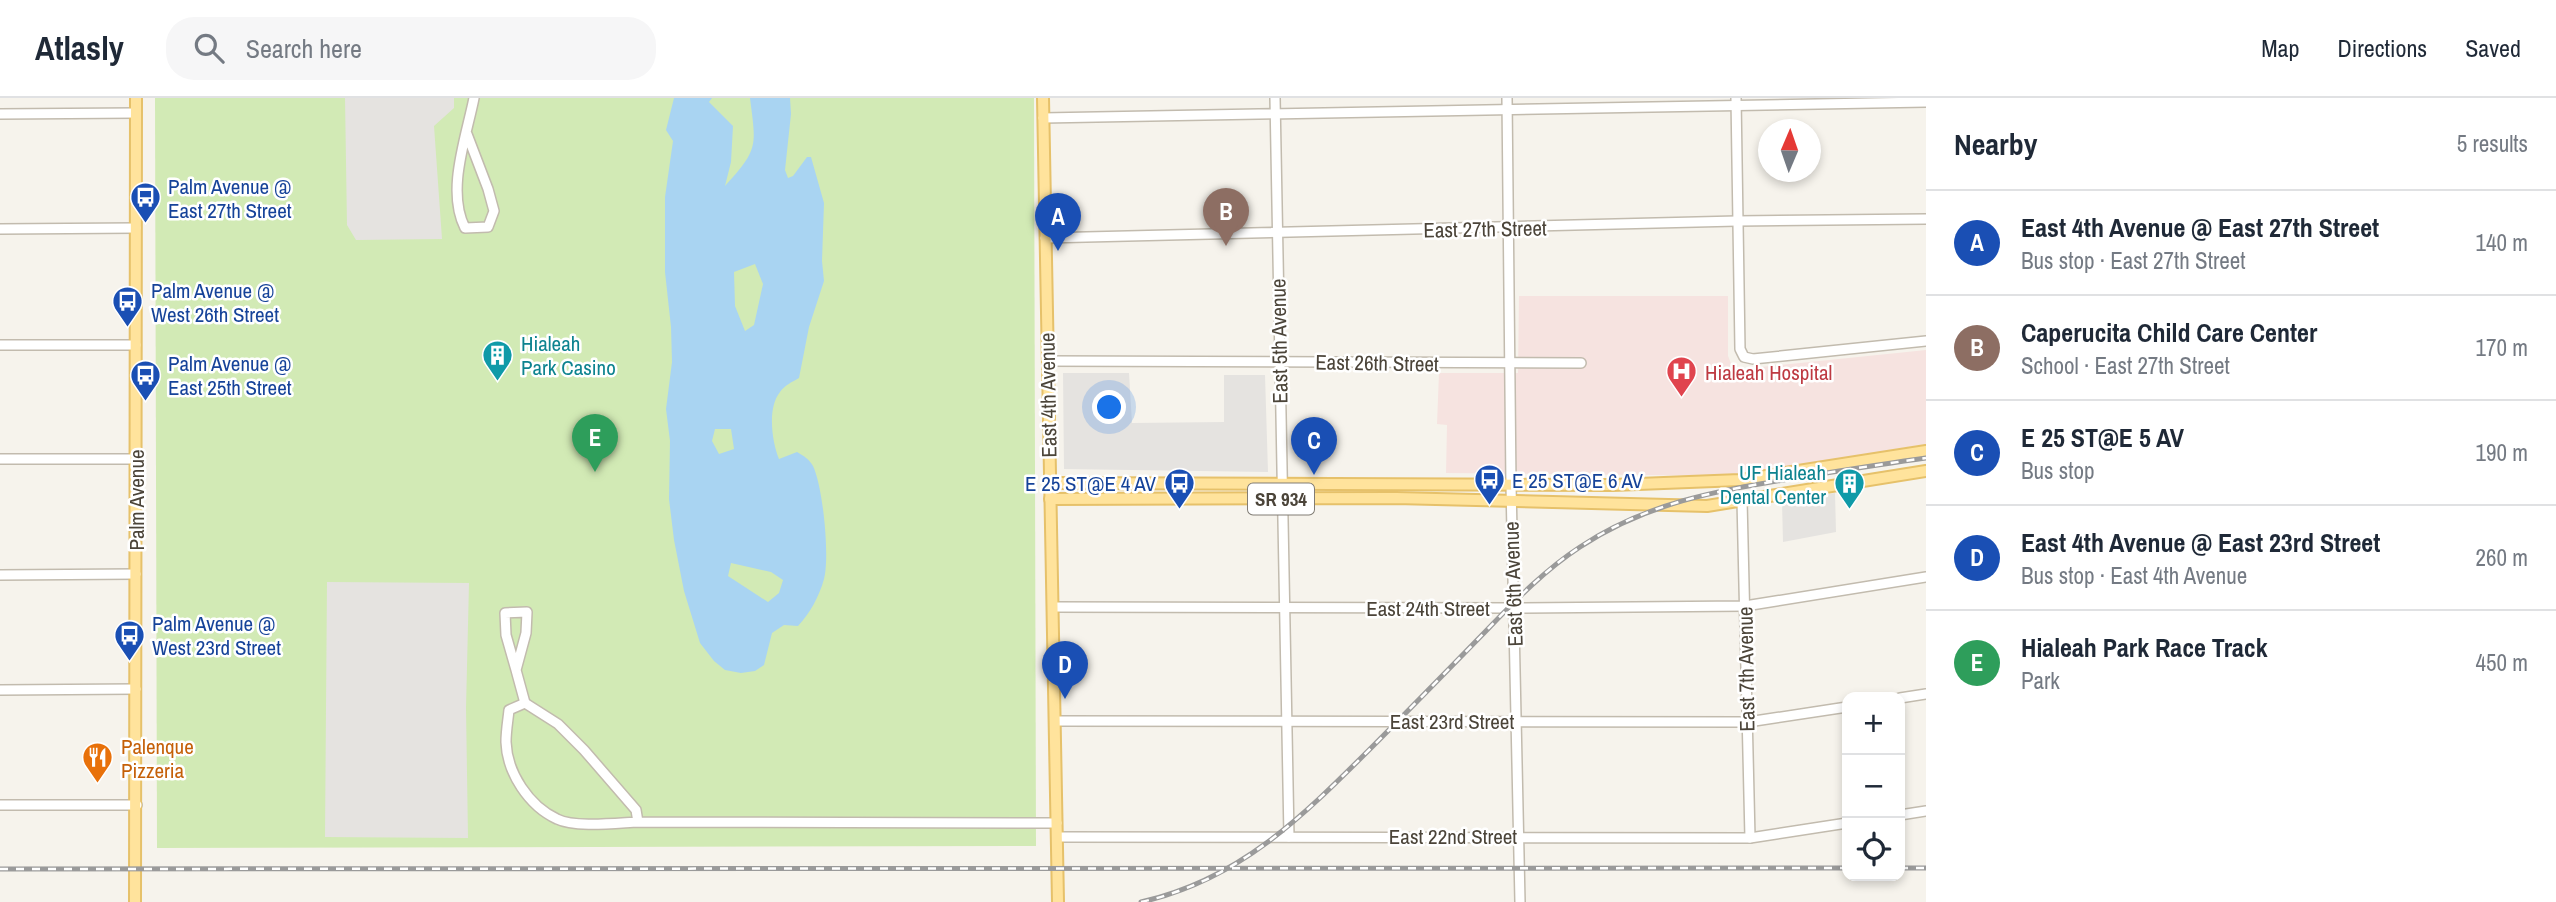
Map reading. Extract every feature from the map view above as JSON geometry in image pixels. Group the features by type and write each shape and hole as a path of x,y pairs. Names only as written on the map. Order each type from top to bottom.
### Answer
{"main road":[{"name":"Palm Avenue","path":"135,902 136,98"},
{"name":"East 4th Avenue","path":"1043,98 1058,902"},
{"name":"SR 934","path":"1050,483 1565,487 1740,480 1926,451"},
{"name":"SR 934","path":"1050,499 1511,500 1648,502 1707,506 1926,471"}],"street":[{"path":"467,134 494,211 488,227 477,229 465,228 457,202 456,180 474,98"},
{"name":"East 5th Avenue","path":"1275,98 1289,837"},
{"name":"East 6th Avenue","path":"1507,98 1511,500 1520,902"},
{"path":"1044,118 1736,102 1926,102"},
{"path":"1736,102 1740,349 1744,356 1752,359 1926,341"},
{"path":"0,114 136,113"},
{"name":"East 27th Street","path":"1045,238 1926,219"},
{"path":"0,229 136,228"},
{"path":"0,345 136,345"},
{"name":"East 26th Street","path":"1048,361 1581,363"},
{"path":"0,459 135,459"},
{"name":"East 7th Avenue","path":"1742,500 1750,838"},
{"path":"0,575 136,574"},
{"name":"East 24th Street","path":"1053,607 1745,606 1926,577"},
{"path":"516,670 526,633 527,612 505,613 506,635 525,703 558,724 584,750 636,810 638,821"},
{"path":"0,690 136,689"},
{"path":"1905,697 1926,694"},
{"path":"525,703 509,710 506,744 516,779 532,802 559,820 599,824 638,821 1057,823"},
{"name":"East 23rd Street","path":"1055,721 1748,722 1842,707"},
{"path":"0,805 137,805"},
{"path":"1905,814 1926,811"},
{"name":"East 22nd Street","path":"1058,837 1750,838 1842,824"}],"shaded area":[{"path":"345,98 454,98 454,108 434,126 442,239 356,240 347,225"},
{"name":"Hialeah Hospital","path":"1519,296 1728,296 1728,356 1732,366 1742,369 1926,350 1926,444 1733,476 1446,473 1447,425 1437,424 1439,373 1518,373"},
{"path":"1063,373 1129,373 1132,423 1224,422 1224,375 1265,375 1268,472 1064,469"},
{"path":"1835,493 1836,532 1783,542 1782,501"},
{"path":"327,582 469,583 466,708 468,838 325,837"}],"green space":[{"path":"155,98 1034,98 1036,846 157,848"}],"water":[{"path":"674,98 712,98 709,102 733,126 731,162 725,186 744,163 752,146 754,137 750,98 790,98 791,114 785,170 788,178 793,176 807,157 811,157 824,203 824,281 809,327 799,378 780,392 773,407 772,425 779,459 797,452 813,466 817,476 826,539 826,569 820,592 806,616 798,626 784,625 772,633 764,665 755,671 741,673 725,670 700,643 684,591 674,540 669,499 670,441 666,409 672,362 671,327 665,272 665,197 673,141 666,130","holes":["755,264 763,284 754,325 745,331 735,306 734,272","715,429 731,429 734,449 719,454 712,441","731,563 771,572 783,580 779,593 768,602 728,576"]}],"railway":[{"path":"1141,902 1176,892 1209,878 1267,843 1345,774 1528,588 1566,556 1606,532 1631,519 1684,500 1795,478 1926,458"},
{"path":"0,869 1842,868"},
{"path":"1905,868 1926,868"}],"place":[{"name":"Palm Avenue @ East 27th Street","path":"145,225"},
{"name":"Caperucita Child Care Center","path":"1226,246"},
{"name":"East 4th Avenue @ East 27th Street","path":"1058,251"},
{"name":"Palm Avenue @ West 26th Street","path":"128,329"},
{"name":"Hialeah Park Casino","path":"498,382"},
{"name":"Hialeah Hospital","path":"1682,399"},
{"name":"Palm Avenue @ East 25th Street","path":"145,402"},
{"name":"Hialeah Park Race Track","path":"595,472"},
{"name":"E 25 ST@E 5 AV","path":"1314,475"},
{"name":"E 25 ST@E 6 AV","path":"1489,507"},
{"name":"E 25 ST@E 4 AV","path":"1179,510"},
{"name":"UF Hialeah Dental Center","path":"1849,511"},
{"name":"Palm Avenue @ West 23rd Street","path":"129,662"},
{"name":"East 4th Avenue @ East 23rd Street","path":"1065,699"},
{"name":"Palenque Pizzeria","path":"98,785"}]}
